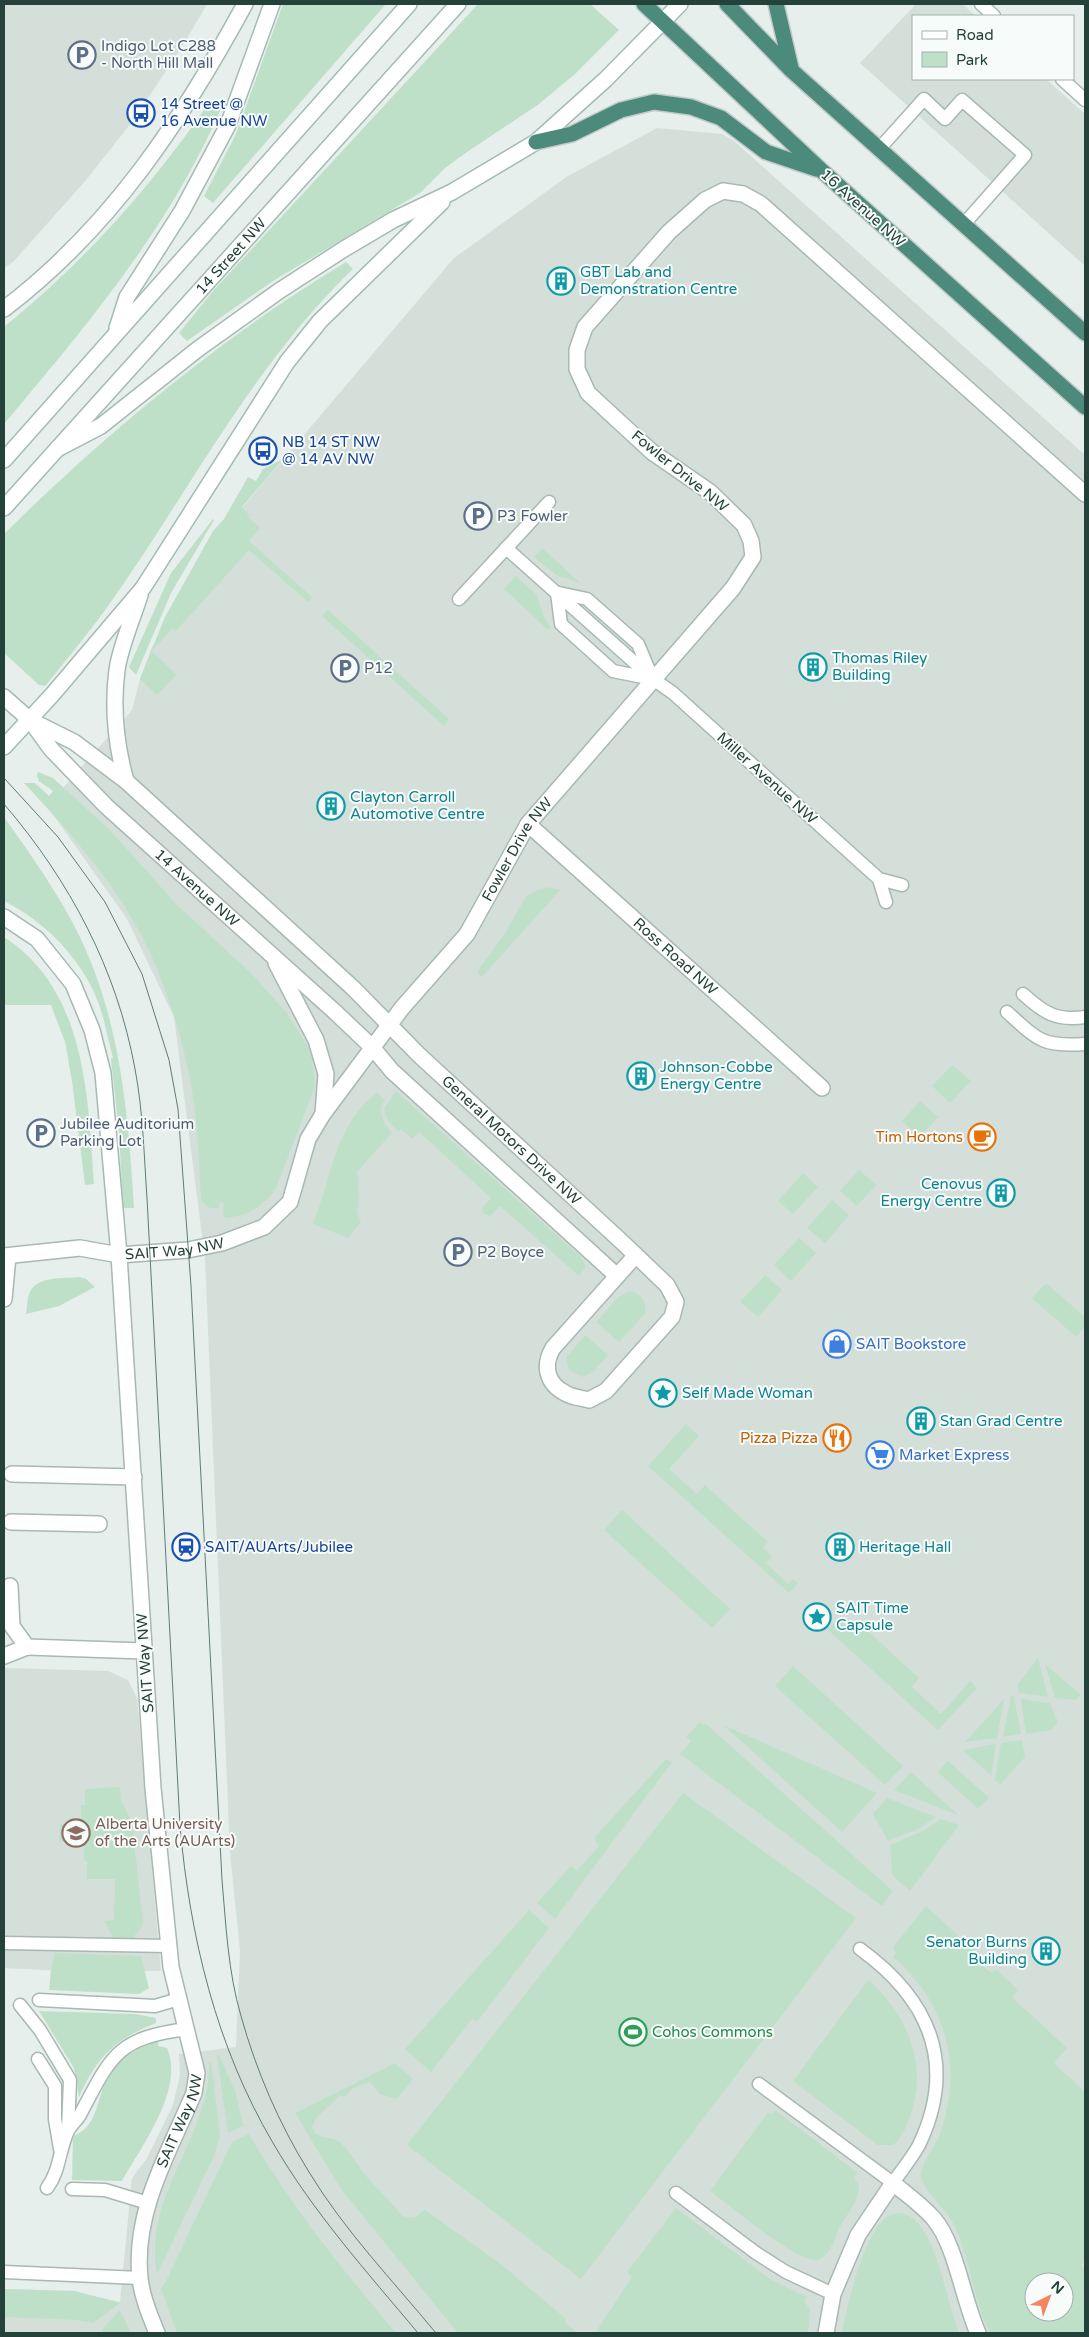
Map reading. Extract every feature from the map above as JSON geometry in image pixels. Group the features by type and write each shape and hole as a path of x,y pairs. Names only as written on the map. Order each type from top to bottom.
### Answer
{"highway":[{"name":"16 Avenue NW","path":"644,4 820,170 1085,407"},
{"path":"727,4 791,70 1085,333"},
{"path":"776,4 791,70"},
{"path":"536,142 572,134 621,110 654,102 691,107 721,118 766,152 820,170"}],"street":[{"path":"4,309 80,242 129,187 171,130 213,63 245,4"},
{"path":"116,332 127,296 182,211 228,125 272,4"},
{"path":"4,460 409,4"},
{"name":"14 Street NW","path":"4,508 458,4"},
{"path":"57,449 101,426 198,349 279,291 393,220 452,192 536,142 606,79 680,4"},
{"name":"Fowler Drive NW","path":"390,1024 467,934 528,824 743,575 753,557 752,542 744,525 710,492 652,452 588,393 577,369 577,350 585,327 669,232 705,200 723,191 743,194 761,204 1085,494"},
{"path":"4,747 30,720 143,588 287,362 320,321 452,192"},
{"path":"126,781 117,746 115,716 117,668 143,588"},
{"name":"14 Avenue NW","path":"4,697 30,720 51,749 106,806 372,1047"},
{"name":"14 Avenue NW","path":"30,720 74,742 126,781 390,1024"},
{"name":"Ross Road NW","path":"528,824 822,1088"},
{"path":"4,917 37,939 73,984 92,1030 103,1074 120,1255 80,1248 6,1256 4,1299"},
{"name":"SAIT Way NW","path":"272,955 316,1040 326,1074 323,1114"},
{"name":"SAIT Way NW","path":"157,2333 143,2294 140,2278 140,2231 148,2203 194,2093 197,2073 179,1999 169,1946 153,1788 120,1255 188,1250 222,1243 264,1227 290,1202 308,1138 323,1114 390,1024"},
{"name":"General Motors Drive NW","path":"372,1047 392,1071 617,1276 553,1348 546,1360 548,1372 554,1383 565,1393 589,1400 606,1391 672,1318 676,1302 667,1285 419,1055 390,1024"},
{"path":"617,1276 636,1255"},
{"path":"12,1474 134,1477"},
{"path":"11,1522 99,1524"},
{"path":"10,1586 12,1626 27,1647"},
{"path":"4,1656 27,1647 144,1651"},
{"path":"826,2333 833,2294 858,2235 893,2183 934,2219 949,2244 968,2311 978,2333"}],"lane":[{"path":"981,4 993,15"},
{"path":"1063,80 1085,100"},
{"path":"879,149 924,99 945,118 962,100 1025,155 964,224"},
{"path":"459,599 549,502"},
{"path":"506,548 557,593 587,599 638,644 653,679"},
{"path":"557,593 560,624 612,671 653,679"},
{"name":"Miller Avenue NW","path":"653,679 673,693 879,879 902,885"},
{"path":"879,879 886,902"},
{"path":"1023,994 1038,1008 1060,1018 1085,1017"},
{"path":"1007,1012 1037,1038 1047,1043 1055,1045 1085,1044"},
{"path":"4,1943 169,1946"},
{"path":"759,2084 893,2183 918,2147 928,2125 936,2083 934,2050 930,2032 919,2008 898,1981 860,1949"},
{"path":"39,2000 155,2006 179,1999"},
{"path":"20,2005 40,2030 70,2080 68,2130 54,2179 47,2188"},
{"path":"68,2130 80,2115 103,2071 117,2053 135,2041 161,2032 187,2029"},
{"path":"38,2059 55,2086 55,2119 61,2154"},
{"path":"72,2189 105,2190 148,2203"},
{"path":"676,2193 756,2253 786,2272 833,2294"},
{"path":"4,2272 140,2278"}],"shaded area":[{"name":"Indigo Lot C288 - North Hill Mall","path":"4,4 207,4 185,42 132,122 86,180 13,262 4,268"},
{"path":"916,4 962,4 975,15 912,15 912,80 1047,80 1085,114 1085,266 860,63"},
{"path":"657,128 722,134 734,141 1085,455 1085,2333 4,2333 4,2289 74,2291 120,2302 132,2178 147,2158 173,2105 180,2075 179,2054 236,2047 240,1951 230,1853 205,1259 174,1017 127,919 47,806 132,710 140,679 152,647 242,508 454,258 568,176"},
{"name":"Alberta University of the Arts (AUArts)","path":"4,1668 108,1671 128,1680 137,1698 161,1971 65,1971 4,1968"}],"green space":[{"path":"283,4 386,4 213,203 204,196 236,134"},
{"path":"478,4 590,4 619,30 575,74 539,104 464,154 444,169 420,193 273,281 187,341 179,333 213,291"},
{"path":"211,100 222,106 178,192 152,233 96,312 4,424 4,327 62,276 116,221 165,163"},
{"path":"346,262 353,269 317,306 254,386 105,610 45,686 39,685 4,653 4,534 83,459 167,388 255,322"},
{"path":"283,459 242,507 249,515 248,517 260,528 249,541 312,597 308,602 249,550 176,631 173,628 152,651 176,675 157,695 140,679 165,617 213,531 224,519 248,477 256,481 263,469"},
{"path":"213,519 171,593 136,675 129,667 171,573"},
{"path":"542,548 580,583 556,575 534,557"},
{"path":"516,576 536,594 545,620 551,627 548,630 504,589"},
{"path":"328,610 449,719 444,726 322,616"},
{"path":"38,772 53,778 110,830 176,904 252,974 286,1012 309,1048 315,1086 277,1186 269,1198 255,1209 243,1215 226,1218 223,1215 224,1203 219,1202 219,1208 210,1208 201,1201 197,1132 192,1091 184,1051 164,987 138,929 100,871 71,835 24,783 35,783 49,796 53,791 39,781"},
{"path":"4,817 66,910 86,950 104,999 112,1028 123,1088 130,1147 134,1208 123,1208 119,1132 111,1059 113,1058 98,1002 90,984 67,950 37,922 4,901"},
{"path":"549,887 560,890 482,977 477,972 507,930 526,896"},
{"path":"4,937 31,959 52,986 67,1015 85,1081 94,1184 85,1185 72,1081 65,1042 51,1005 4,1005"},
{"path":"952,1065 971,1081 950,1103 932,1086"},
{"path":"396,1091 582,1258 586,1267 579,1276 500,1206 490,1216 484,1214 482,1208 491,1198 419,1132 412,1139 401,1129 399,1132 393,1127 387,1119 384,1108"},
{"path":"377,1093 385,1100 382,1104 381,1113 392,1133 357,1172 359,1191 357,1212 361,1222 348,1238 313,1224 343,1136 363,1105"},
{"path":"920,1101 938,1117 920,1137 902,1121"},
{"path":"859,1170 876,1185 857,1206 840,1191"},
{"path":"803,1173 818,1187 793,1214 778,1201"},
{"path":"832,1200 849,1215 825,1243 807,1228"},
{"path":"799,1238 816,1253 791,1281 774,1265"},
{"path":"765,1275 782,1290 758,1317 740,1302"},
{"path":"80,1277 86,1279 95,1287 59,1306 26,1314 29,1294 38,1284 51,1279"},
{"path":"1046,1283 1085,1317 1085,1327 1076,1337 1032,1298"},
{"path":"630,1291 638,1294 643,1299 645,1314 619,1342 596,1322 618,1297"},
{"path":"585,1335 608,1355 593,1372 582,1377 569,1370 566,1358"},
{"path":"686,1424 699,1436 669,1469 697,1494 705,1485 768,1542 763,1548 772,1556 766,1563 788,1584 793,1579 798,1583 789,1593 648,1466"},
{"path":"622,1510 730,1609 712,1628 604,1530"},
{"path":"843,1621 852,1628 858,1622 919,1678 912,1687 941,1714 970,1681 977,1688 938,1730 827,1629 833,1623 837,1627"},
{"path":"1038,1658 1048,1697 1019,1693 1018,1684"},
{"path":"1045,1664 1081,1695 1076,1700 1055,1698"},
{"path":"793,1666 903,1766 885,1785 775,1686"},
{"path":"1011,1695 1014,1696 1021,1734 1003,1737"},
{"path":"1004,1699 997,1738 965,1742"},
{"path":"1021,1699 1050,1703 1058,1722 1051,1730 1026,1734"},
{"path":"700,1722 703,1725 705,1723 893,1891 882,1906 680,1754 691,1741 686,1737"},
{"path":"723,1725 877,1793 842,1832"},
{"path":"1022,1740 1025,1757 1000,1785 995,1780 1001,1743"},
{"path":"996,1744 991,1775 963,1750"},
{"path":"666,1759 672,1762 555,1919 537,1903 571,1866 577,1871 599,1846 594,1838"},
{"path":"948,1761 989,1798 978,1809 938,1772"},
{"path":"911,1772 958,1815 894,1790"},
{"path":"120,1787 121,1800 132,1822 143,1922 142,1927 135,1935 135,1939 115,1940 104,1921 114,1920 115,1879 87,1879 87,1861 84,1861 84,1844 59,1842 60,1824 81,1823 81,1805 85,1805 85,1789"},
{"name":"Cohos Commons","path":"683,1793 856,1918 581,2279 407,2145"},
{"path":"887,1798 936,1817 918,1829 888,1841 873,1814"},
{"path":"941,1819 959,1825 910,1891 892,1875 890,1845 925,1830"},
{"path":"926,1906 975,1951 973,1957 990,1972 997,1970 1018,1990 1012,1997 1067,2048 1054,2063 1085,2092 1085,2261 1081,2265 1085,2269 1085,2333 990,2333 980,2308 956,2229 926,2188 921,2176 924,2165 941,2131 947,2106 950,2082 949,2059 945,2036 937,2015 926,1994 893,1957 896,1953 893,1947"},
{"path":"529,1910 549,1928 477,2022 472,2019 431,2072 405,2049"},
{"path":"55,1953 141,1956 149,1988 139,1994 49,1990"},
{"path":"868,1980 894,2008 911,2042 915,2060 917,2078 915,2097 906,2128 893,2145 878,2145 793,2081"},
{"path":"39,2011 135,2014 156,2018 156,2023 129,2036 109,2051 100,2060 79,2097 74,2068"},
{"path":"158,2040 158,2046 167,2048 171,2064 166,2099 149,2135 122,2181 72,2180 73,2140 75,2135 83,2131 93,2117 110,2073 125,2056 144,2045"},
{"path":"219,2055 236,2093 243,2126 228,2133 217,2056"},
{"path":"211,2062 220,2135 214,2156 157,2274 155,2248 164,2200 201,2110 207,2087 209,2063"},
{"path":"395,2063 413,2079 397,2099 380,2094 370,2082 352,2089 346,2096 339,2096 317,2118 312,2127 316,2134 340,2142 364,2174 402,2216 415,2218 425,2210 502,2265 565,2318 565,2323 578,2333 458,2333 341,2189 295,2113"},
{"path":"775,2110 858,2173 854,2178 859,2185 855,2203 839,2229 829,2251 818,2260 809,2259 781,2244 710,2191 768,2112 771,2114"},
{"path":"249,2134 300,2212 356,2285 396,2333 177,2333 161,2289 232,2142"},
{"path":"676,2208 770,2279 807,2297 804,2301 810,2309 808,2333 595,2333 632,2277 627,2272"},
{"path":"900,2213 913,2218 923,2229 931,2245 960,2333 842,2333 857,2272 870,2240 886,2218"},
{"path":"4,2289 74,2291 120,2303 93,2323 77,2320 4,2317"},
{"path":"120,2310 131,2333 103,2333 102,2330"}],"tram line":[{"path":"4,778 58,837 105,902 142,974 169,1060 178,1109 191,1286 222,1880 230,1965 241,2016 269,2096 309,2172 353,2235 436,2333"},
{"path":"4,804 50,864 88,928 116,997 127,1032 138,1085 147,1198 180,1826 191,1909 209,1990 236,2068 253,2106 273,2143 323,2217 418,2333"}],"place":[{"name":"Indigo Lot C288 - North Hill Mall","path":"82,55"},
{"name":"14 Street @ 16 Avenue NW","path":"141,113"},
{"name":"GBT Lab and Demonstration Centre","path":"561,281"},
{"name":"NB 14 ST NW @ 14 AV NW","path":"263,451"},
{"name":"P3 Fowler","path":"478,516"},
{"name":"Thomas Riley Building","path":"813,667"},
{"name":"P12","path":"345,668"},
{"name":"Clayton Carroll Automotive Centre","path":"331,806"},
{"name":"Johnson-Cobbe Energy Centre","path":"641,1076"},
{"name":"Jubilee Auditorium Parking Lot","path":"41,1133"},
{"name":"Tim Hortons","path":"982,1137"},
{"name":"Cenovus Energy Centre","path":"1001,1193"},
{"name":"P2 Boyce","path":"458,1252"},
{"name":"SAIT Bookstore","path":"837,1344"},
{"name":"Self Made Woman","path":"663,1393"},
{"name":"Stan Grad Centre","path":"921,1421"},
{"name":"Pizza Pizza","path":"837,1438"},
{"name":"Market Express","path":"880,1455"},
{"name":"SAIT/AUArts/Jubilee","path":"186,1547"},
{"name":"Heritage Hall","path":"840,1547"},
{"name":"SAIT Time Capsule","path":"817,1617"},
{"name":"Alberta University of the Arts (AUArts)","path":"76,1833"},
{"name":"Senator Burns Building","path":"1046,1951"},
{"name":"Cohos Commons","path":"633,2032"}]}
